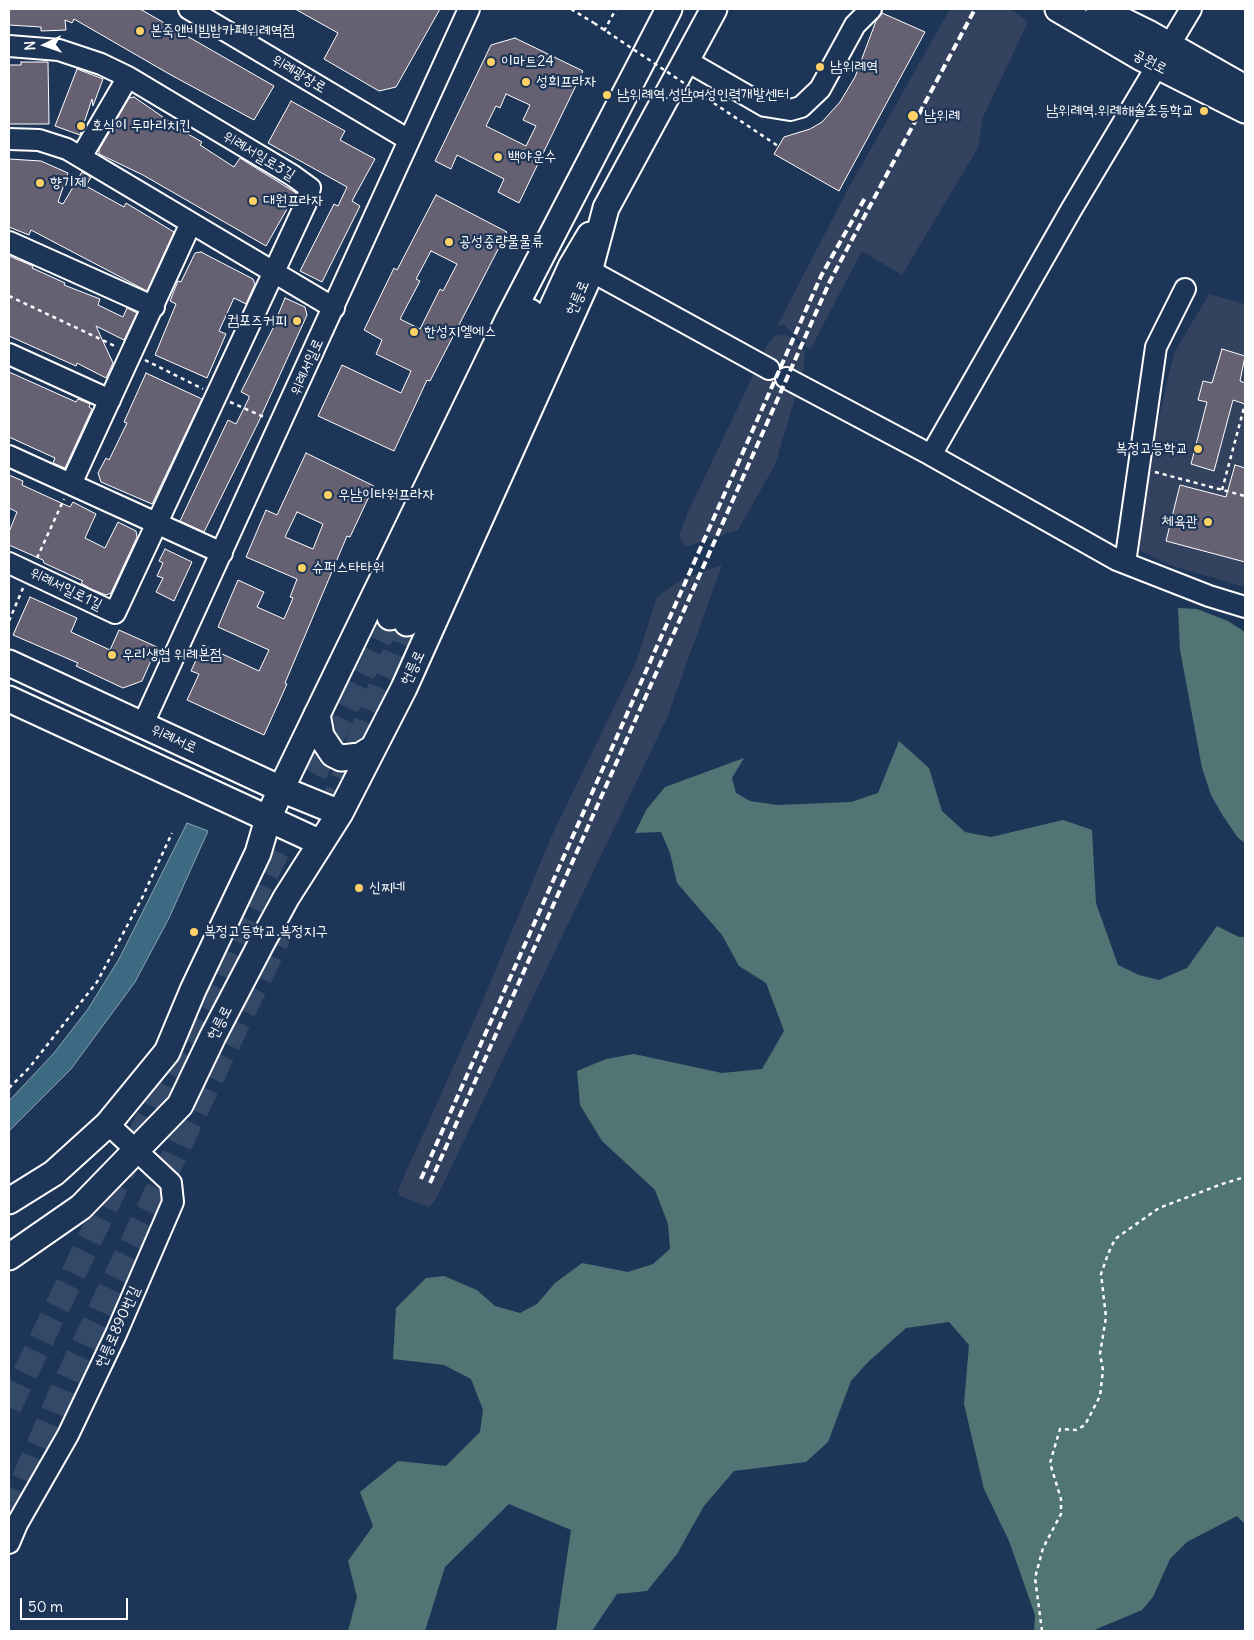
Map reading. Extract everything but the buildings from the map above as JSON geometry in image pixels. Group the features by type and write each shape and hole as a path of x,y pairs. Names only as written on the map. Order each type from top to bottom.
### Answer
{"main road":[{"path":"9,1201 54,1173 108,1124 167,1052 193,990 258,853 268,819 281,789 317,714 508,320 669,9"},
{"name":"헌릉로","path":"9,1257 81,1207 180,1105 213,1036 261,944 286,898 340,813 411,672 586,283 606,208 714,9"},
{"name":"공원로","path":"1058,9 1164,56 1245,88"},
{"name":"공원로","path":"1099,9 1164,56 1245,110"},
{"path":"562,218 544,279 399,620 571,267 606,208"},
{"name":"위례서로","path":"9,663 281,789 340,813"},
{"path":"9,699 322,844"},
{"path":"317,714 321,736 333,754 341,758 360,756 373,748"}],"street":[{"name":"위례광장로","path":"188,9 409,140"},
{"name":"위례서일로","path":"143,724 281,425 469,9"},
{"path":"687,61 765,106 790,110 801,107 820,89 855,25 871,9"},
{"path":"931,455 1068,215 1191,9"},
{"name":"위례서일로3길","path":"9,46 60,50 101,64 128,77 292,175 310,188 306,203 216,395"},
{"path":"81,157 128,77"},
{"path":"9,139 51,142 81,157 334,308"},
{"path":"72,484 191,223"},
{"path":"9,242 154,306"},
{"path":"589,270 778,374 931,455 1125,563 1209,596 1245,607"},
{"path":"1125,563 1156,348 1185,289"},
{"path":"9,354 110,400"},
{"name":"위례서일로1길","path":"9,562 115,613 216,395"},
{"path":"9,456 222,553"},
{"name":"헌릉로890번길","path":"9,1543 17,1524 72,1427 116,1334 173,1202 171,1182 108,1124"}],"path":[{"path":"571,9 778,146"},
{"path":"604,30 616,9"},
{"path":"9,296 281,425"},
{"path":"1222,490 1245,404"},
{"path":"1150,470 1245,496"},
{"path":"9,621 30,571 72,484"},
{"path":"9,1088 28,1068 97,982 142,898 172,833"},
{"path":"1042,1631 1035,1578 1042,1548 1061,1514 1061,1499 1050,1463 1060,1430 1076,1430 1085,1425 1100,1396 1103,1370 1100,1354 1106,1317 1101,1274 1108,1254 1115,1239 1159,1208 1245,1177"}],"shaded area":[{"path":"950,9 1010,9 1028,22 983,117 978,148 902,275 862,251 810,350 784,325 777,326 847,191"},
{"name":"복정고등학교","path":"1209,294 1245,304 1245,587 1169,565 1129,545 1174,353"},
{"path":"786,334 805,351 804,368 775,465 738,530 685,547 679,536 688,512 767,346 774,336"},
{"path":"722,565 667,718 436,1199 429,1207 400,1196 398,1190 477,1014 553,833 636,662 657,597 682,579"},
{"path":"187,823 208,831 169,918 135,982 71,1069 9,1131 9,1101 54,1053 88,1009 119,959"}],"green space":[{"path":"1178,608 1197,609 1228,621 1245,632 1245,843 1238,838 1223,816 1211,795 1202,768 1180,650"},
{"path":"899,741 929,768 942,811 965,832 991,837 1063,820 1092,830 1096,903 1118,965 1139,975 1159,980 1187,968 1217,926 1239,937 1245,937 1245,1524 1237,1516 1187,1542 1170,1559 1153,1597 1142,1610 1092,1631 1034,1631 1035,1615 1009,1541 984,1489 964,1404 969,1345 949,1322 906,1328 867,1363 851,1381 828,1442 806,1462 734,1471 704,1506 677,1554 647,1591 617,1594 592,1631 556,1631 571,1530 509,1504 445,1567 425,1631 348,1631 357,1597 348,1561 373,1526 360,1492 398,1461 446,1466 480,1432 483,1410 471,1379 444,1365 393,1359 396,1308 426,1278 444,1276 477,1290 495,1306 520,1313 537,1304 555,1283 582,1263 628,1272 653,1264 670,1249 668,1224 655,1190 602,1141 580,1105 577,1071 606,1059 634,1054 722,1073 762,1069 784,1031 766,983 739,966 722,935 677,883 670,853 661,832 635,833 646,810 665,787 744,758 732,778 736,793 750,801 777,805 851,802 878,793"}],"tunnel":[{"path":"9,1407 390,617"},
{"path":"329,814 407,623"},
{"path":"9,1514 66,1382 272,951 288,913"}],"railway":[{"path":"430,1183 830,281 975,9"},
{"path":"421,1179 821,276 865,198"}],"place":[{"name":"본죽앤비빔밥카페위례역점","path":"140,31"},
{"name":"이마트24","path":"491,62"},
{"name":"남위례역","path":"820,67"},
{"name":"성희프라자","path":"526,82"},
{"name":"남위례역.성남여성인력개발센터","path":"607,95"},
{"name":"남위례역.위례해솔초등학교","path":"1204,111"},
{"name":"남위례","path":"913,116"},
{"name":"호식이 두마리치킨","path":"81,126"},
{"name":"백야운수","path":"498,157"},
{"name":"향기제","path":"40,183"},
{"name":"대원프라자","path":"253,201"},
{"name":"공성중량물물류","path":"449,242"},
{"name":"컴포즈커피","path":"297,321"},
{"name":"한성지엘에스","path":"414,332"},
{"name":"복정고등학교","path":"1198,449"},
{"name":"우남이타워프라자","path":"328,495"},
{"name":"체육관","path":"1208,522"},
{"name":"슈퍼스타타워","path":"302,568"},
{"name":"우리생협 위례본점","path":"112,655"},
{"name":"신찌네","path":"359,888"},
{"name":"복정고등학교.복정지구","path":"194,932"}]}
